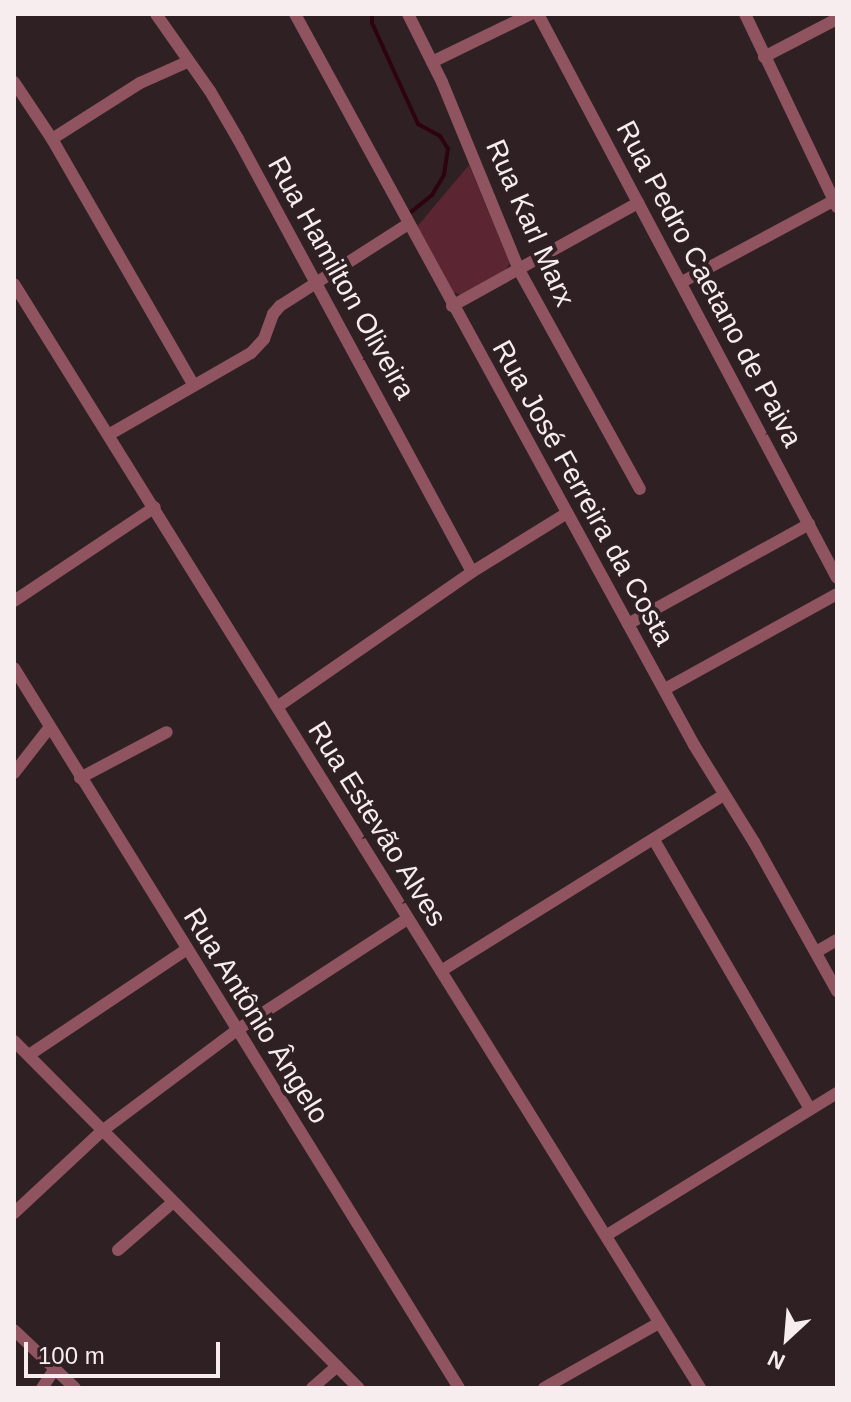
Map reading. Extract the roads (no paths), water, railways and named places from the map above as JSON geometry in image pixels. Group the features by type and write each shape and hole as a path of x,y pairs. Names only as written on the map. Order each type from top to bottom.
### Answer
{"street":[{"name":"Rua Hamilton Oliveira","path":"156,14 217,103 318,282 472,572"},
{"name":"Rua José Ferreira da Costa","path":"295,14 628,624 837,991"},
{"name":"Rua Karl Marx","path":"408,14 432,62 519,270 640,489"},
{"path":"432,62 531,14"},
{"name":"Rua Pedro Caetano de Paiva","path":"538,14 835,570"},
{"path":"682,282 836,202 745,14"},
{"path":"764,57 837,19"},
{"path":"52,139 140,83 187,62"},
{"path":"14,82 52,139 193,384"},
{"path":"452,306 638,203"},
{"path":"110,434 251,353 264,339 273,314 280,306 408,224"},
{"name":"Rua Estevão Alves","path":"14,284 700,1388"},
{"path":"14,601 155,507"},
{"path":"277,707 472,572 567,513"},
{"path":"628,624 809,524"},
{"path":"665,689 837,594"},
{"name":"Rua Antônio Ângelo","path":"14,668 459,1388"},
{"path":"14,773 50,727"},
{"path":"80,778 167,732"},
{"path":"441,971 724,795"},
{"path":"654,840 810,1109"},
{"path":"14,1213 102,1131 237,1030 407,919"},
{"path":"816,952 837,940"},
{"path":"29,1055 186,950"},
{"path":"14,1041 359,1388"},
{"path":"607,1235 837,1093"},
{"path":"118,1250 172,1203"},
{"path":"544,1388 659,1323"},
{"path":"14,1330 75,1388"},
{"path":"312,1388 337,1366"},
{"path":"42,1388 55,1369"}],"waterway":[{"path":"372,14 372,23 418,124 440,136 448,149 444,175 432,195 410,213"}]}
